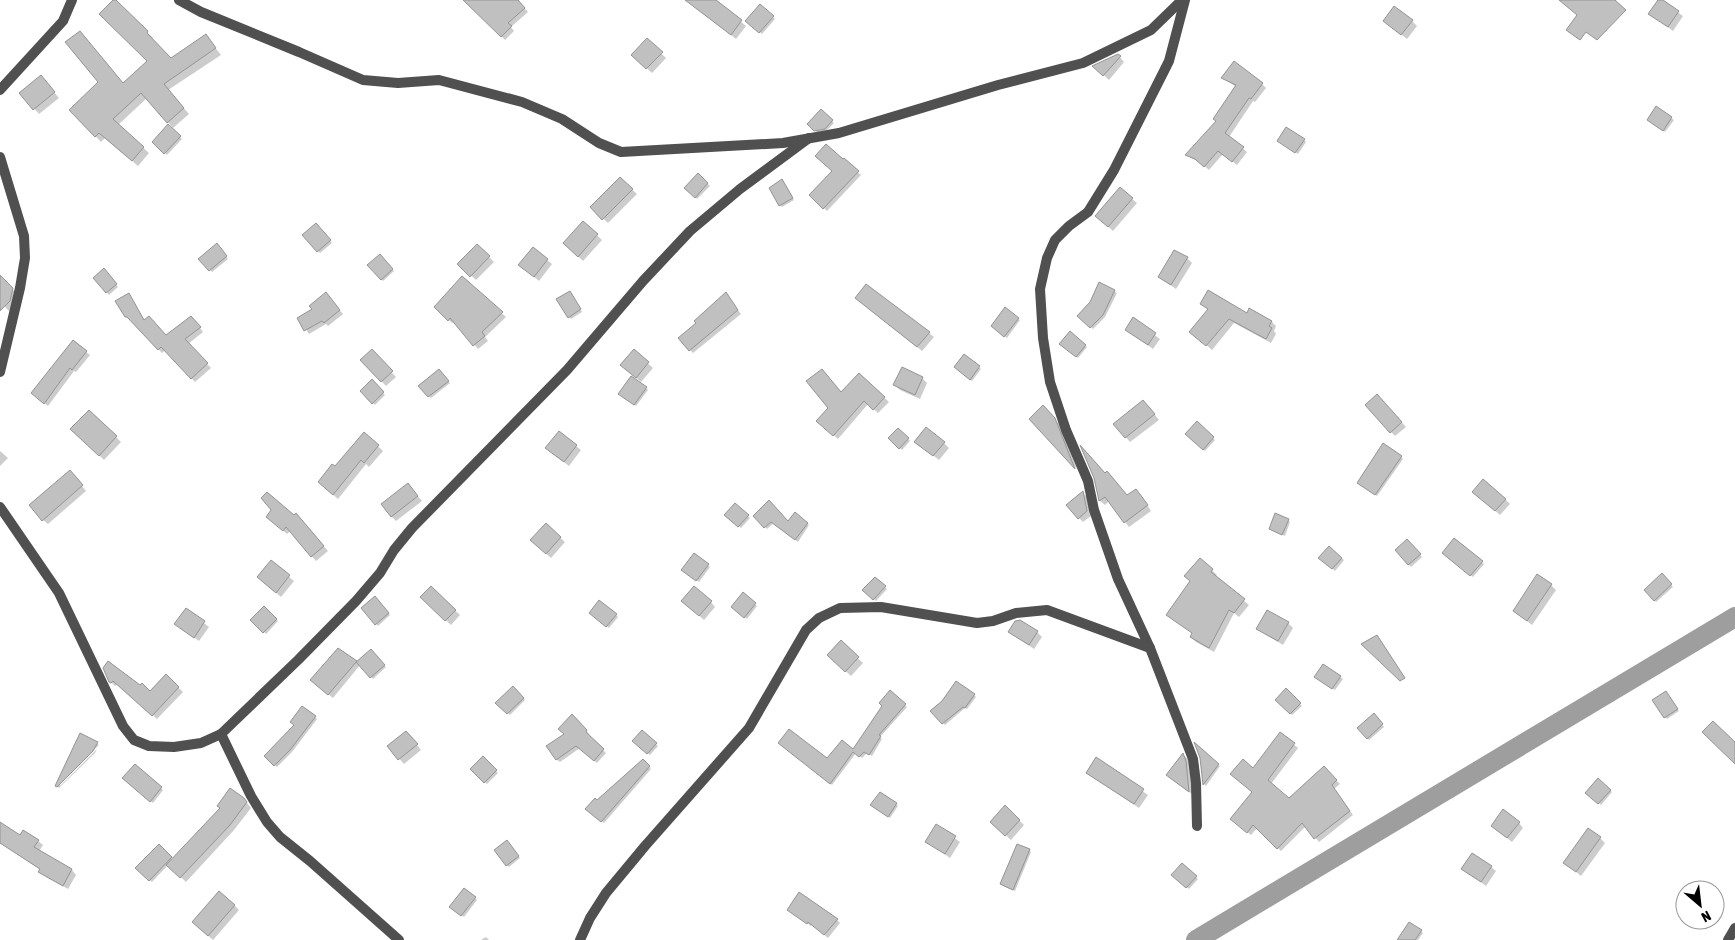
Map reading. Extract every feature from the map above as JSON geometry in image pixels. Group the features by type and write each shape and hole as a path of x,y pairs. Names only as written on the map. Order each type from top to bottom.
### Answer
{"street":[{"path":"0,90 62,22 72,0"},
{"path":"179,0 201,12 363,80 398,83 439,80 522,102 562,119 598,144 621,152 774,144 839,133 998,85 1083,63 1152,30 1184,0"},
{"path":"1184,0 1169,61 1114,170 1088,212 1069,226 1055,240 1047,258 1040,289 1043,338 1050,382 1066,430 1088,481 1094,510 1118,579 1150,648 1193,759 1196,783 1197,826"},
{"path":"0,507 59,593 123,726 134,740 149,746 174,747 200,743 221,734 356,601 380,573 394,550 412,528 567,370 643,281 690,231 740,189 809,138"},
{"path":"0,156 24,236 25,258 20,288 0,372"},
{"path":"580,940 590,918 606,893 749,728 806,630 819,618 830,612 840,608 882,607 977,623 993,621 1016,613 1047,610 1150,648"},
{"path":"221,734 251,796 267,822 280,837 399,940"},
{"path":"1728,940 1735,928"}],"building":[{"path":"113,0 116,0 148,31 147,33 171,58 206,34 216,48 164,84 184,108 167,123 141,93 113,119 144,147 132,161 99,133 95,137 69,110 98,82 65,42 80,31 123,83 147,61 99,14"},
{"path":"463,0 518,0 525,8 508,23 512,26 501,37"},
{"path":"685,0 716,0 742,20 731,35"},
{"path":"1559,0 1615,0 1626,10 1597,40 1586,32 1580,40 1566,30 1577,15"},
{"path":"1658,0 1663,0 1679,11 1668,27 1648,14"},
{"path":"760,4 774,16 759,33 745,21"},
{"path":"1394,6 1413,20 1401,35 1383,21"},
{"path":"647,38 663,52 646,69 631,55"},
{"path":"1118,54 1121,56 1103,76 1092,66"},
{"path":"1234,61 1263,83 1251,99 1249,98 1225,133 1244,147 1232,162 1218,151 1204,167 1195,159 1185,155 1216,121 1213,119 1236,85 1221,78"},
{"path":"41,75 55,92 33,110 19,93"},
{"path":"1656,106 1672,117 1663,131 1647,120"},
{"path":"821,109 833,120 825,129 814,131 807,124"},
{"path":"168,124 181,136 164,154 152,142"},
{"path":"1286,127 1305,139 1295,153 1277,141"},
{"path":"826,144 859,171 823,209 809,195 832,171 815,156"},
{"path":"698,173 708,183 695,198 684,188"},
{"path":"620,177 633,189 602,220 590,207"},
{"path":"782,179 793,198 779,206 769,188"},
{"path":"1120,187 1133,198 1108,227 1095,216"},
{"path":"583,221 598,234 578,257 563,243"},
{"path":"316,223 331,240 317,252 302,235"},
{"path":"217,243 227,256 209,271 198,259"},
{"path":"477,244 490,256 470,277 457,264"},
{"path":"533,247 548,259 534,277 518,265"},
{"path":"1174,250 1188,257 1171,285 1158,277"},
{"path":"380,254 393,269 381,280 367,265"},
{"path":"104,268 117,284 106,293 93,278"},
{"path":"0,275 13,288 10,301 0,311"},
{"path":"462,276 503,312 482,332 485,336 473,346 450,318 448,321 434,307"},
{"path":"1099,282 1115,290 1103,315 1090,328 1077,316 1090,302"},
{"path":"866,284 930,332 917,347 855,298"},
{"path":"1208,290 1247,313 1249,308 1272,321 1269,326 1272,328 1266,339 1229,319 1206,346 1189,332 1208,309 1200,304"},
{"path":"570,291 581,309 568,318 556,299"},
{"path":"326,292 340,310 324,323 322,321 304,331 297,318 312,309 309,306"},
{"path":"726,292 738,310 689,351 678,338 696,323 694,321"},
{"path":"129,293 144,320 149,316 166,335 191,316 201,327 185,339 208,363 191,379 161,347 158,350 125,317 115,301"},
{"path":"1005,307 1019,318 1004,337 991,326"},
{"path":"1133,317 1156,333 1148,345 1125,330"},
{"path":"1070,331 1086,345 1076,357 1059,344"},
{"path":"73,340 87,351 72,370 70,368 44,404 31,393"},
{"path":"372,349 393,371 381,382 360,360"},
{"path":"634,349 649,362 636,378 620,365"},
{"path":"964,354 980,366 970,380 954,367"},
{"path":"902,367 923,377 915,395 893,385"},
{"path":"439,369 449,381 428,397 418,386"},
{"path":"822,369 841,392 859,373 885,397 873,410 864,401 833,436 816,421 828,408 806,381"},
{"path":"631,376 647,387 634,405 618,394"},
{"path":"372,379 384,392 372,404 360,391"},
{"path":"1377,394 1402,422 1390,433 1365,405"},
{"path":"1143,400 1155,414 1125,438 1113,424"},
{"path":"1043,405 1055,418 1075,469 1029,419"},
{"path":"89,410 117,436 99,456 70,429"},
{"path":"1197,421 1214,437 1203,450 1185,434"},
{"path":"926,427 945,442 933,456 914,442"},
{"path":"898,428 909,438 899,449 888,438"},
{"path":"559,431 577,445 564,462 545,448"},
{"path":"364,432 379,445 364,463 361,460 333,495 318,482 332,464 335,466"},
{"path":"1383,443 1402,456 1375,495 1357,483"},
{"path":"1080,445 1105,473 1107,471 1127,495 1136,489 1148,505 1124,523 1105,497 1099,501 1094,478"},
{"path":"70,470 83,485 42,521 29,505"},
{"path":"1483,479 1506,499 1495,511 1472,492"},
{"path":"408,483 418,496 391,517 381,504"},
{"path":"1083,491 1087,511 1078,519 1066,505"},
{"path":"267,492 294,515 296,513 324,546 311,557 286,527 283,531 266,517 271,510 261,498"},
{"path":"769,500 788,521 795,512 808,523 795,540 771,522 764,528 753,516"},
{"path":"735,503 749,515 738,527 724,515"},
{"path":"1275,513 1289,519 1282,535 1269,529"},
{"path":"546,523 561,537 546,554 530,540"},
{"path":"1454,538 1483,561 1470,576 1442,553"},
{"path":"1407,539 1421,554 1408,565 1395,550"},
{"path":"1329,546 1342,558 1332,569 1318,558"},
{"path":"694,553 709,564 696,581 681,570"},
{"path":"1200,558 1213,569 1211,572 1245,599 1234,613 1229,610 1209,648 1190,637 1192,633 1166,615 1190,581 1184,576"},
{"path":"271,560 290,575 276,593 257,577"},
{"path":"1662,573 1672,584 1654,601 1644,590"},
{"path":"1537,574 1552,584 1527,621 1513,611"},
{"path":"875,577 886,586 873,600 862,590"},
{"path":"431,586 456,610 445,621 420,597"},
{"path":"694,586 712,601 699,616 681,601"},
{"path":"743,592 756,603 744,618 731,607"},
{"path":"375,596 389,613 375,625 361,608"},
{"path":"599,600 617,614 606,627 589,613"},
{"path":"264,606 277,619 263,633 250,620"},
{"path":"186,608 205,621 194,638 174,624"},
{"path":"1267,610 1289,622 1278,641 1256,629"},
{"path":"1020,620 1038,631 1029,645 1008,632 1015,621"},
{"path":"1377,635 1405,678 1400,681 1361,644"},
{"path":"841,640 859,657 845,672 827,655"},
{"path":"338,648 357,661 328,695 310,680"},
{"path":"371,649 385,665 370,678 356,662"},
{"path":"108,661 140,685 142,683 150,691 166,674 179,687 152,716 113,681 109,682 103,668"},
{"path":"1323,664 1341,676 1332,689 1314,677"},
{"path":"956,681 975,694 965,708 963,707 942,724 930,711 942,701"},
{"path":"513,686 524,698 507,714 495,703"},
{"path":"1286,688 1301,703 1290,714 1275,700"},
{"path":"890,690 906,704 879,735 881,736 869,755 864,752 859,757 853,752 830,784 778,743 789,729 827,758 842,740 853,749 882,706 879,703"},
{"path":"1666,691 1678,709 1664,718 1652,700"},
{"path":"302,706 316,716 290,750 274,766 264,756 294,725 290,722"},
{"path":"1374,713 1383,724 1367,739 1357,728"},
{"path":"572,714 587,730 586,732 604,749 594,761 576,746 556,760 546,746 564,734 558,729"},
{"path":"1713,721 1735,742 1735,764 1702,732"},
{"path":"642,730 657,743 647,754 632,741"},
{"path":"406,731 418,744 398,760 387,746"},
{"path":"1280,732 1295,743 1268,780 1289,798 1324,766 1337,780 1332,785 1350,811 1314,839 1302,823 1277,849 1253,825 1247,833 1230,819 1252,792 1230,774 1243,759 1253,768"},
{"path":"80,733 98,742 93,751 57,787 55,786"},
{"path":"1194,742 1219,764 1203,785 1200,758"},
{"path":"1183,753 1186,761 1189,792 1166,775"},
{"path":"483,756 497,770 484,783 470,769"},
{"path":"1096,757 1144,789 1134,804 1086,773"},
{"path":"643,759 650,766 601,822 585,809 595,798 597,800"},
{"path":"135,764 162,787 150,802 122,778"},
{"path":"1598,778 1611,790 1598,804 1585,793"},
{"path":"230,788 247,802 230,825 180,878 166,865 220,808 217,806"},
{"path":"880,792 897,803 888,817 870,805"},
{"path":"1005,805 1020,820 1005,836 990,822"},
{"path":"1503,809 1520,822 1507,838 1491,826"},
{"path":"0,822 20,835 23,830 39,840 34,847 72,869 63,886 38,872 40,869 0,843"},
{"path":"936,824 956,836 945,854 925,842"},
{"path":"1588,828 1601,837 1576,872 1563,863"},
{"path":"507,840 519,856 506,866 494,850"},
{"path":"159,844 172,857 149,881 135,868"},
{"path":"1017,844 1030,849 1013,890 1000,884"},
{"path":"1472,853 1492,866 1481,882 1461,869"},
{"path":"1182,863 1197,876 1186,888 1171,875"},
{"path":"464,888 476,897 461,916 449,907"},
{"path":"219,891 235,905 208,936 192,922"},
{"path":"799,892 838,919 824,935 808,922 807,924 787,910"},
{"path":"1409,922 1422,930 1415,940 1397,940"}],"waterway":[{"path":"1196,940 1735,617"}]}
